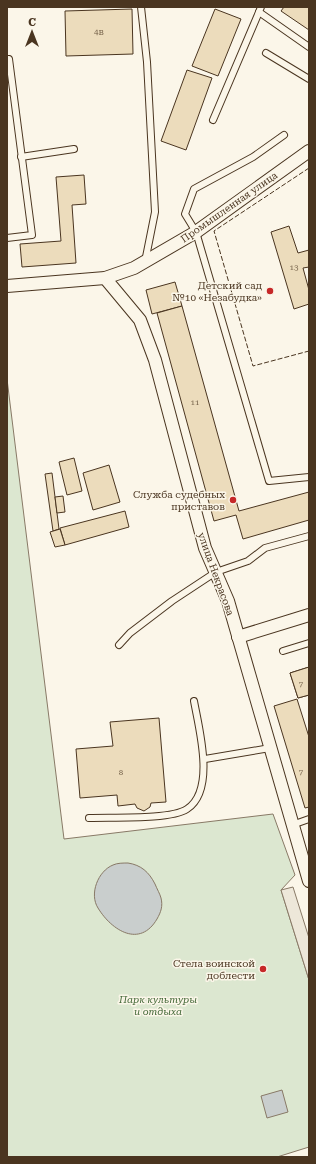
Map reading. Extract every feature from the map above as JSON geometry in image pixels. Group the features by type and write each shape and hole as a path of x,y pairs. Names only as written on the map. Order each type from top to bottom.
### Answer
{"street":[{"name":"Промышленная улица","path":"7,286 104,278 134,268 196,232 309,151"},
{"name":"улица Некрасова","path":"104,278 140,320 148,336 156,360 203,541 228,601 292,824 306,861 309,881"},
{"path":"238,637 309,615"}],"lane":[{"path":"141,7 147,62 155,212 145,262"},
{"path":"213,120 260,9 309,47"},
{"path":"266,53 309,79"},
{"path":"7,238 32,235 9,60"},
{"path":"284,135 253,157 194,189 185,214 196,232 269,482 309,477"},
{"path":"21,157 74,149"},
{"path":"119,644 130,633 172,601 216,572 248,561 265,548 309,536"},
{"path":"283,651 309,643"},
{"path":"90,818 145,817 171,814 186,810 195,802 202,782 205,759 194,701"},
{"path":"205,759 270,748"},
{"path":"292,824 309,819"}],"green space":[{"name":"Парк культуры и отдыха","path":"7,379 64,839 273,814 295,875 281,890 309,980 309,1147 277,1157 7,1157"}],"shaded area":[{"path":"128,863 141,867 150,876 162,901 160,914 150,928 143,933 126,933 118,929 104,916 95,902 94,896 96,884 103,872 115,864"},
{"path":"293,887 309,938 309,980 281,890"},
{"path":"282,1090 288,1112 267,1118 261,1096"}],"building":[{"path":"284,7 309,7 309,30 281,11"},
{"path":"132,9 133,54 66,56 65,11"},
{"path":"215,9 241,19 218,76 192,66"},
{"path":"187,70 212,78 186,150 161,141"},
{"path":"84,175 86,204 72,205 76,263 22,267 20,244 61,241 56,177"},
{"path":"289,226 298,253 309,250 309,267 303,268 309,290 309,304 294,309 271,232"},
{"path":"175,282 182,306 152,314 146,290"},
{"path":"182,306 239,511 309,492 309,520 243,539 236,515 214,521 157,313"},
{"path":"74,458 82,491 67,495 59,462"},
{"path":"109,465 120,502 93,510 83,473"},
{"path":"52,473 59,529 53,531 45,474"},
{"path":"63,496 65,512 57,513 55,497"},
{"path":"125,511 129,527 65,545 60,528"},
{"path":"60,529 65,545 55,547 50,532"},
{"path":"309,667 309,695 298,698 290,673"},
{"path":"309,667 309,695 298,698 290,673"},
{"path":"297,699 309,737 309,807 305,808 274,706"},
{"path":"159,718 166,802 151,803 150,807 144,811 137,808 135,804 118,806 117,795 80,798 76,749 113,746 110,722"}],"fence":[{"path":"309,168 214,231 253,366 309,351"}],"place":[{"name":"Детский сад №10 «Незабудка»","path":"270,291"},
{"name":"Служба судебных приставов","path":"233,500"},
{"name":"Стела воинской доблести","path":"263,969"}]}
